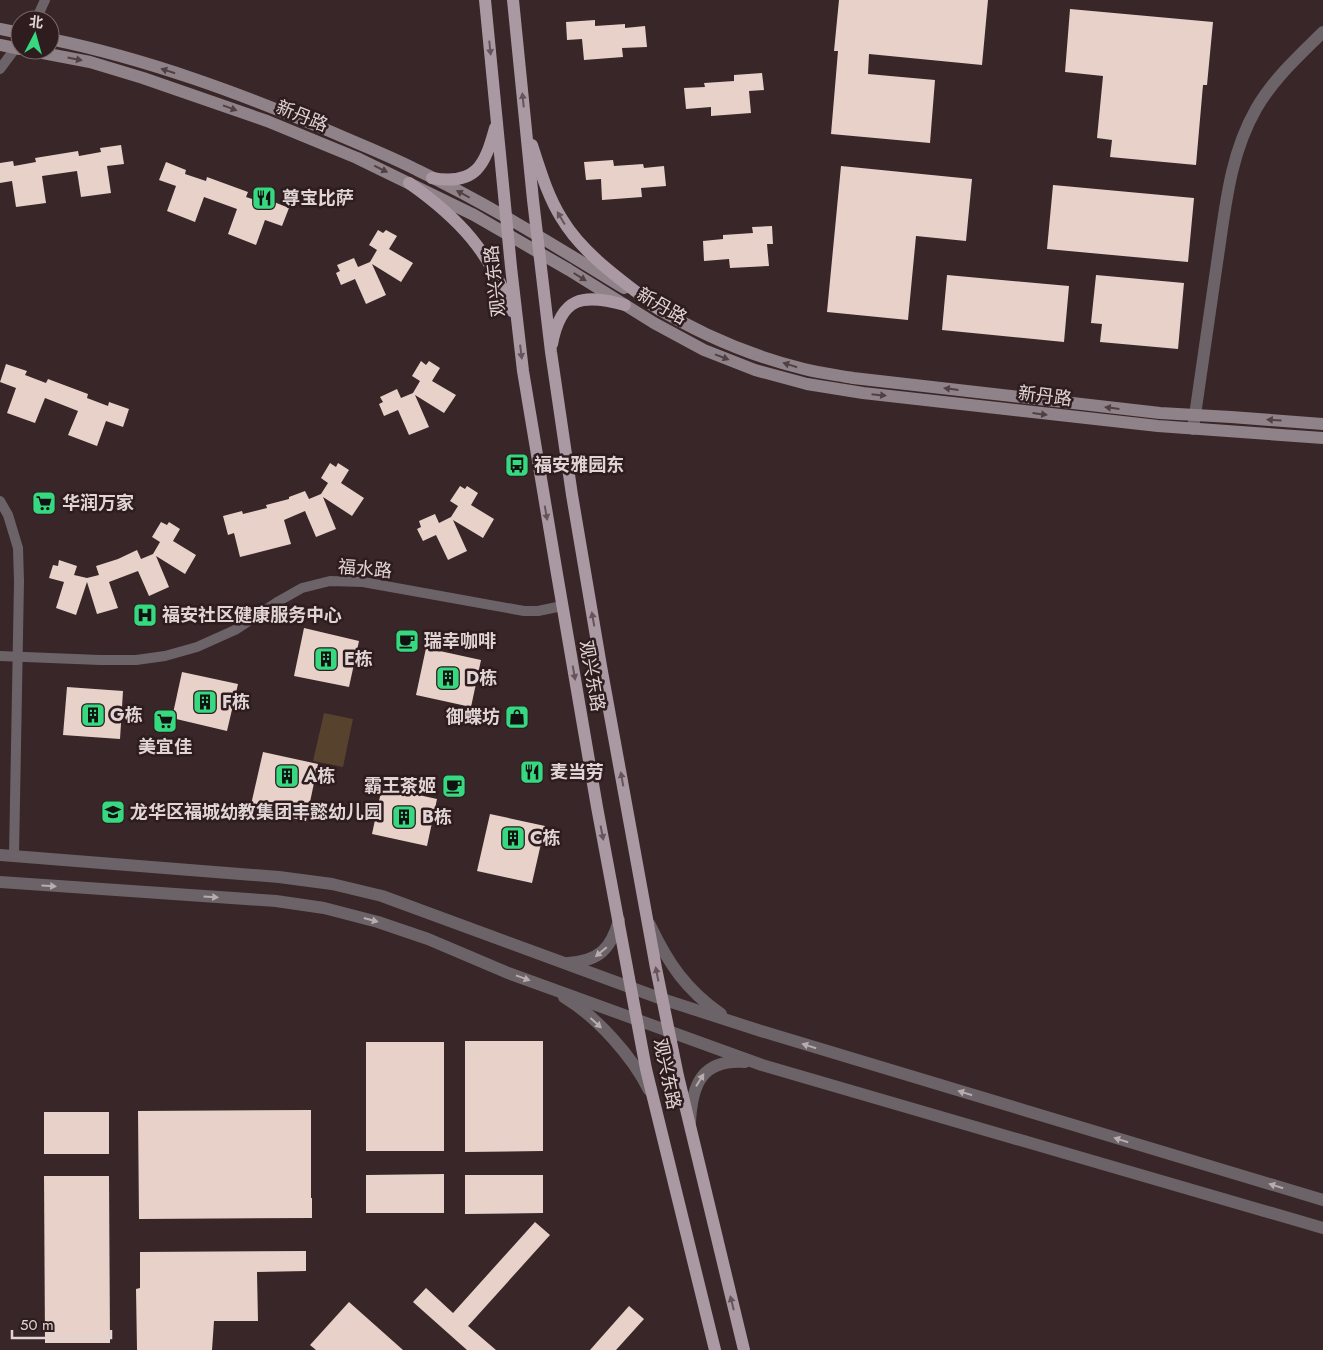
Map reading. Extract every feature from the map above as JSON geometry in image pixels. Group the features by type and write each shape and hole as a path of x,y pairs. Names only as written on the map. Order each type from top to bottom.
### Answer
{"main road":[{"name":"观兴东路","path":"485,0 523,371 562,606 646,1069 715,1350"},
{"name":"观兴东路","path":"513,0 538,252 551,352 562,432 596,637 662,999 678,1076 744,1350"},
{"name":"新丹路","path":"60,41 107,52 274,108 417,170 506,218 660,310 720,340 757,355 804,370 853,378 1160,413 1323,424"},
{"name":"新丹路","path":"60,55 90,62 198,96 267,121 357,158 474,215 654,323 704,350 756,370 806,384 863,393 1158,426 1323,438"},
{"path":"432,178 453,180 470,175 477,170 487,155 497,115"},
{"path":"525,121 541,172 562,220 580,243 606,267 660,310"},
{"path":"409,183 428,196 448,214 482,250 500,284 518,327"},
{"path":"551,352 559,321 567,308 573,303 580,300 596,299 625,305"}],"street":[{"path":"1193,429 1228,188 1238,147 1256,109 1267,92 1323,32"},
{"path":"0,69 10,59"},
{"path":"0,501 8,515 18,548 14,856"},
{"name":"福水路","path":"0,656 136,660 165,656 197,647 220,637 235,630 302,588 330,581 363,582 524,611 538,611 562,606"},
{"path":"0,855 279,877 332,884 382,896 662,999 1323,1200"},
{"path":"0,882 276,901 324,908 378,922 428,939 508,973 762,1065 1323,1228"},
{"path":"647,919 660,946 677,973 702,1000 731,1021"},
{"path":"566,963 584,961 601,953 612,939 619,920"},
{"path":"542,985 569,1000 613,1039 638,1069 654,1099"},
{"path":"690,1127 694,1090 706,1072 718,1065 730,1062 762,1065"}],"shaded area":[{"path":"324,713 353,719 343,767 313,761"}],"building":[{"path":"839,0 988,0 982,65 869,54 868,74 935,80 930,143 831,134 838,51 834,51"},
{"path":"1070,9 1213,22 1207,85 1203,85 1196,165 1110,157 1112,140 1097,138 1103,76 1065,72"},
{"path":"595,20 595,26 625,24 625,28 645,26 647,47 622,48 623,57 584,60 582,39 567,40 566,22"},
{"path":"762,73 764,90 749,91 751,113 711,116 711,107 686,109 684,88 705,87 704,83 734,81 734,75"},
{"path":"121,145 124,164 107,166 111,193 81,197 77,171 42,176 46,203 16,207 12,181 0,183 0,163 13,161 14,166 36,162 35,158 78,151 79,156 101,152 100,148"},
{"path":"613,160 614,166 643,164 644,168 664,166 666,186 641,188 642,197 602,200 601,179 586,180 584,162"},
{"path":"166,162 186,170 185,174 206,181 207,177 248,192 246,197 267,204 269,200 289,208 282,226 265,220 256,245 228,234 237,209 204,197 195,222 167,211 176,186 159,180"},
{"path":"841,166 972,179 966,241 916,236 908,320 827,312"},
{"path":"1053,185 1194,198 1188,262 1047,249"},
{"path":"772,226 773,244 767,244 769,266 730,268 729,259 704,261 703,241 723,239 723,235 753,233 752,227"},
{"path":"378,230 383,233 386,230 397,236 389,249 413,263 401,282 372,264 386,295 366,304 355,279 341,285 336,273 340,271 337,265 354,258 358,267 370,262 377,250 369,245"},
{"path":"947,275 1069,286 1064,342 942,330"},
{"path":"1096,275 1184,283 1178,349 1100,342 1102,324 1091,323"},
{"path":"421,361 426,365 429,361 440,368 432,381 456,395 444,413 415,395 429,427 409,435 398,410 384,416 379,404 383,402 380,397 397,389 401,398 413,393 420,381 412,376"},
{"path":"6,364 27,371 25,375 46,383 48,379 88,394 87,398 108,406 109,402 129,409 123,427 106,421 97,446 68,435 78,411 45,398 35,423 7,413 16,388 0,382"},
{"path":"330,463 336,467 338,463 349,470 341,483 364,498 352,516 323,497 336,529 316,537 305,511 284,520 291,544 240,557 234,533 228,535 223,516 242,511 243,514 267,508 266,505 289,499 289,497 305,491 309,499 321,494 328,483 321,478"},
{"path":"460,486 465,489 467,486 478,493 471,505 494,519 483,538 453,520 467,551 448,560 436,535 423,541 417,529 421,527 419,521 435,514 439,523 451,517 458,506 450,501"},
{"path":"161,522 167,525 169,522 180,529 173,541 196,555 185,574 156,556 169,587 149,596 138,571 109,582 118,608 97,614 87,582 76,615 56,608 64,582 49,578 53,565 58,566 59,560 77,566 74,575 87,578 99,575 96,566 137,550 141,559 153,554 160,542 152,537"},
{"name":"E栋","path":"304,628 359,641 349,687 294,676"},
{"name":"D栋","path":"426,648 481,660 471,707 416,695"},
{"name":"F栋","path":"182,672 238,684 227,731 172,718"},
{"name":"G栋","path":"67,687 123,691 120,739 63,735"},
{"name":"A栋","path":"263,752 318,764 306,821 250,809"},
{"name":"B栋","path":"382,787 437,799 427,846 372,834"},
{"name":"C栋","path":"490,814 545,826 532,883 477,871"},
{"path":"465,1041 543,1041 543,1151 465,1152"},
{"path":"366,1042 444,1042 444,1151 366,1151"},
{"path":"311,1110 312,1218 139,1219 138,1111"},
{"path":"44,1112 109,1112 109,1154 44,1154"},
{"path":"444,1174 444,1213 366,1213 366,1175"},
{"path":"465,1175 543,1175 543,1213 465,1214"},
{"path":"44,1176 109,1176 110,1343 45,1343"},
{"path":"535,1222 550,1235 468,1326 496,1350 467,1350 413,1302 426,1288 453,1313"},
{"path":"306,1251 306,1271 257,1272 258,1321 214,1321 212,1350 137,1350 136,1289 140,1288 140,1252"},
{"path":"349,1302 403,1350 316,1350 310,1345"},
{"path":"629,1306 644,1319 616,1350 590,1350"}],"place":[{"name":"尊宝比萨","path":"264,198"},
{"name":"福安雅园东","path":"517,465"},
{"name":"华润万家","path":"44,503"},
{"name":"福安社区健康服务中心","path":"145,615"},
{"name":"瑞幸咖啡","path":"407,641"},
{"name":"E栋","path":"326,659"},
{"name":"D栋","path":"448,678"},
{"name":"F栋","path":"205,702"},
{"name":"G栋","path":"93,715"},
{"name":"御蝶坊","path":"517,717"},
{"name":"美宜佳","path":"165,721"},
{"name":"麦当劳","path":"532,772"},
{"name":"A栋","path":"287,776"},
{"name":"霸王茶姬","path":"454,786"},
{"name":"龙华区福城幼教集团丰懿幼儿园","path":"113,812"},
{"name":"B栋","path":"404,817"},
{"name":"C栋","path":"513,838"}]}
